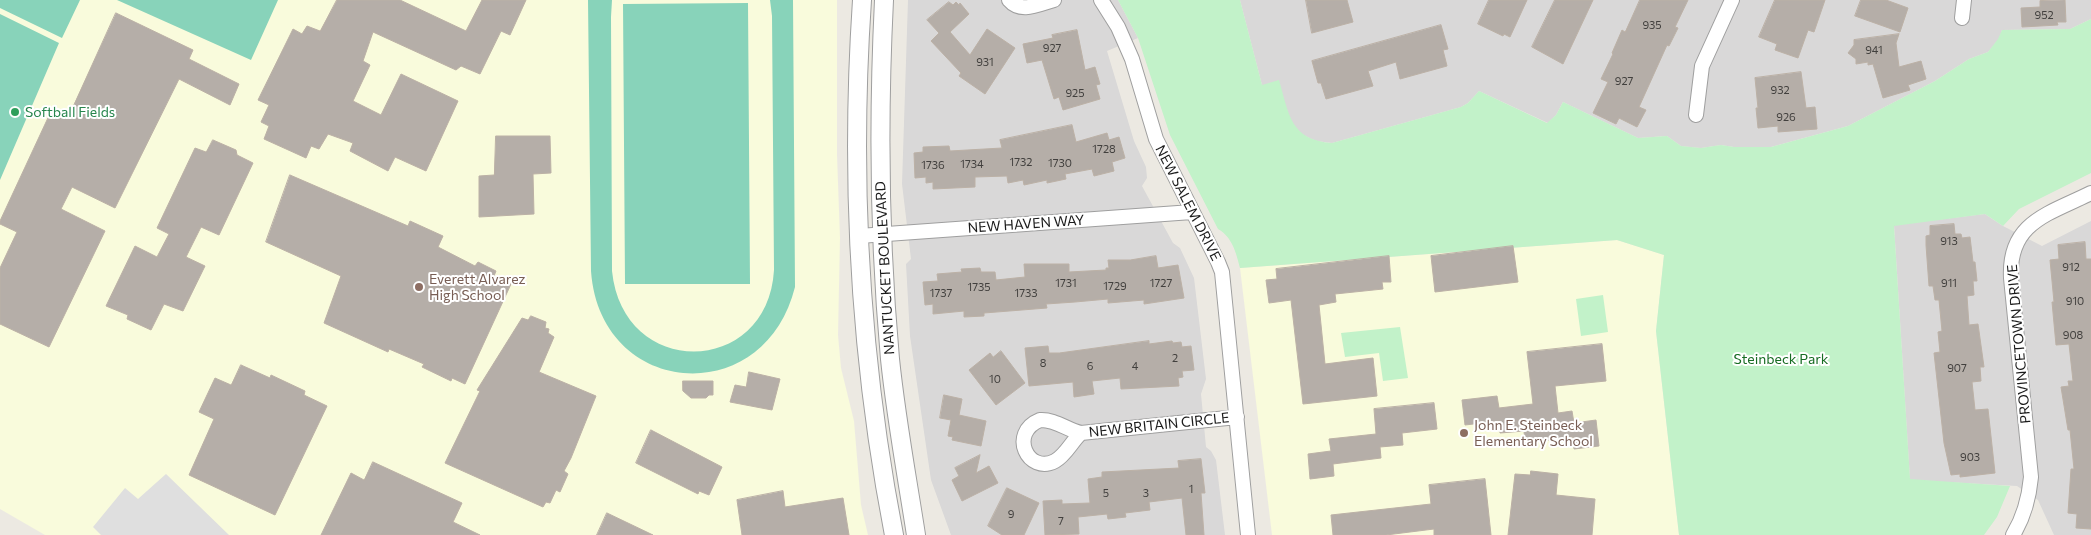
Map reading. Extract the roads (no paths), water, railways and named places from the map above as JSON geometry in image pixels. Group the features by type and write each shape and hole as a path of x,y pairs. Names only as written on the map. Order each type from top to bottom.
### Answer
{"street":[{"name":"NANTUCKET BOULEVARD","path":"862,0 857,119 860,236 873,393 894,535"},
{"name":"NANTUCKET BOULEVARD","path":"884,0 879,146 882,234 890,361 916,535"},
{"path":"1009,0 1013,5 1021,8 1054,0"},
{"name":"NEW SALEM DRIVE","path":"1101,0 1125,42 1156,139 1222,272 1248,535"},
{"path":"1696,115 1702,66 1732,0"},
{"path":"1962,18 1964,0"},
{"name":"PROVINCETOWN DRIVE","path":"2013,535 2025,508 2030,477 2011,278 2011,257 2019,236 2032,224 2091,193"},
{"name":"NEW HAVEN WAY","path":"860,236 1192,212"},
{"name":"NEW BRITAIN CIRCLE","path":"1082,433 1237,417"}],"place":[{"name":"Softball Fields","path":"15,112"},
{"name":"Everett Alvarez High School","path":"419,287"},
{"name":"John E. Steinbeck Elementary School","path":"1464,433"}],"park label":[{"name":"Steinbeck Park","path":"1781,359"}]}
